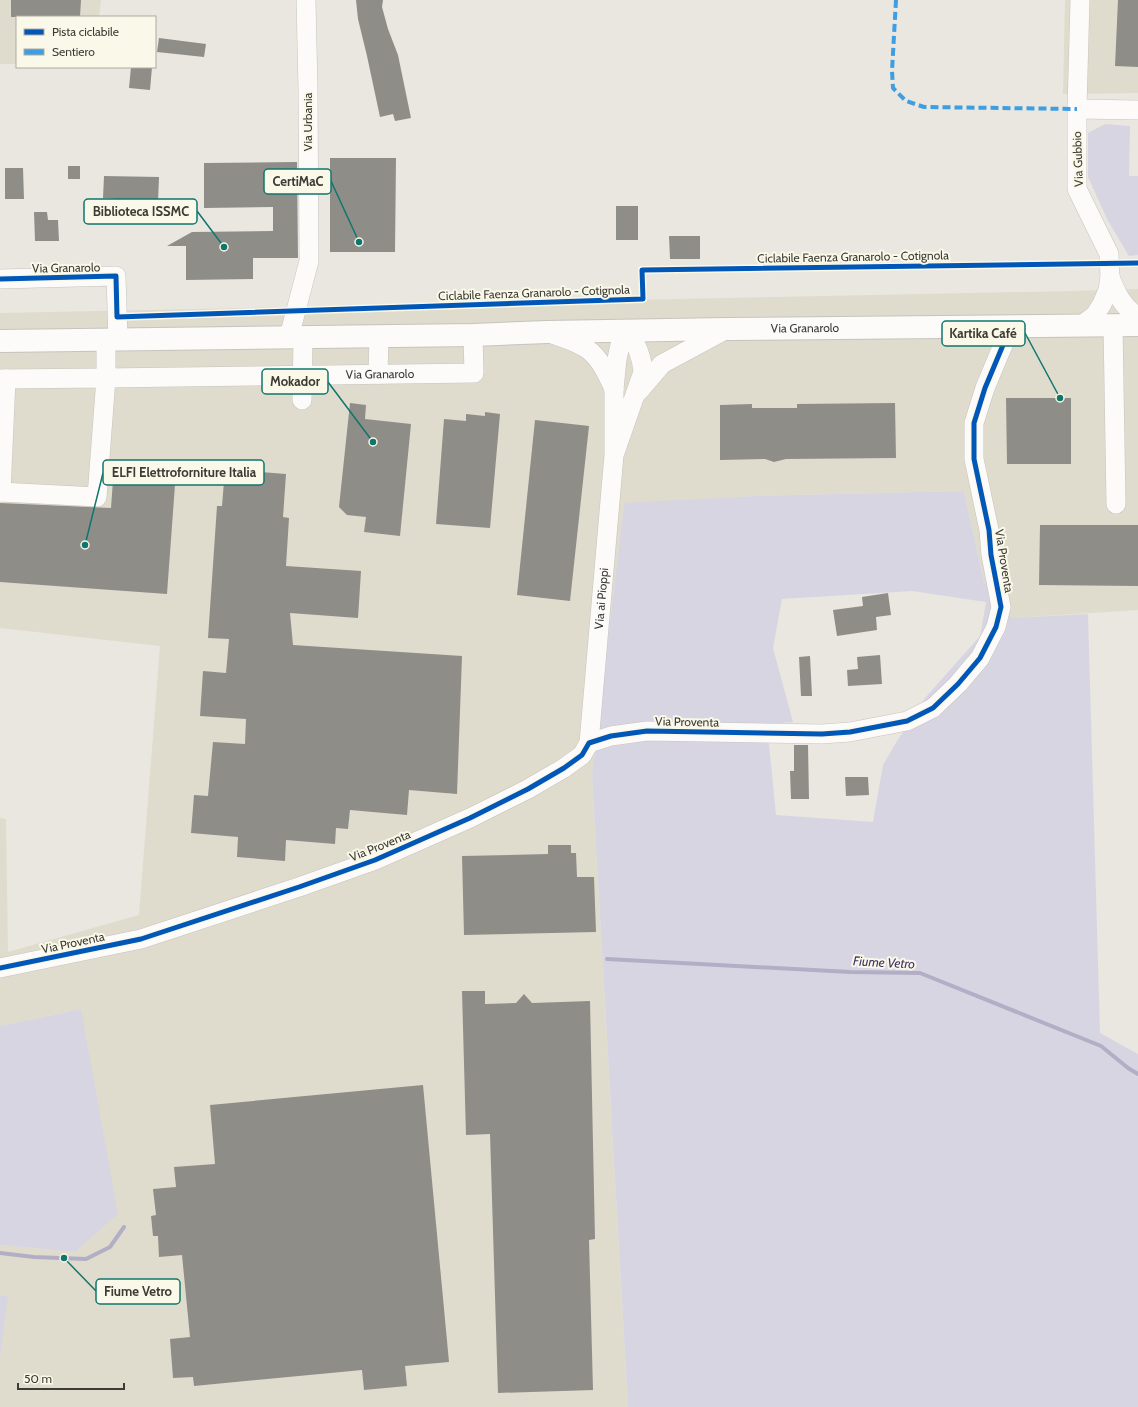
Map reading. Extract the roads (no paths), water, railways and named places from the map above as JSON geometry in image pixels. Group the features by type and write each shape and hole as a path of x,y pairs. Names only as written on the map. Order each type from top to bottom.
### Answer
{"main road":[{"name":"Via Granarolo","path":"0,341 472,335 628,330 1082,324 1113,326 1138,325"}],"street":[{"name":"Via Urbania","path":"302,400 302,375 296,337 296,310 309,261 306,0"},
{"name":"Via Gubbio","path":"1080,0 1077,109 1077,189 1109,254 1110,277 1108,290 1102,304 1094,315 1082,324"},
{"path":"1077,109 1138,110"},
{"name":"Via Granarolo","path":"0,279 116,276 112,340 106,378"},
{"path":"1110,277 1119,299 1128,310 1138,318"},
{"name":"Via Proventa","path":"0,968 141,939 299,887 375,860 470,818 528,789 582,756 589,743 610,736 647,731 822,734 850,732 907,721 933,708 958,684 980,658 996,627 1001,607 991,555 989,530 974,460 974,423 985,388 1011,326"},
{"path":"1113,326 1116,504"},
{"name":"Via ai Pioppi","path":"635,396 662,364 727,329"},
{"name":"Via ai Pioppi","path":"614,455 643,372 643,364 635,342 628,330"},
{"name":"Via ai Pioppi","path":"589,743 614,455 614,389 620,345 628,330"},
{"name":"Via ai Pioppi","path":"547,332 582,346 591,352 602,365 614,389"},
{"name":"Via Granarolo","path":"3,379 474,373 472,335"},
{"path":"378,374 379,336"},
{"path":"3,379 1,492 97,497 106,378"}],"waterway":[{"name":"Fiume Vetro","path":"607,959 850,972 920,973 1101,1046 1128,1068 1138,1074"},
{"name":"Fiume Vetro","path":"0,1253 34,1257 86,1259 110,1247 124,1227"}],"place":[{"name":"CertiMaC","path":"359,242"},
{"name":"Biblioteca ISSMC","path":"224,247"},
{"name":"Kartika Café","path":"1060,398"},
{"name":"Mokador","path":"373,442"},
{"name":"ELFI Elettroforniture Italia","path":"85,545"},
{"name":"Fiume Vetro","path":"64,1258"}]}
